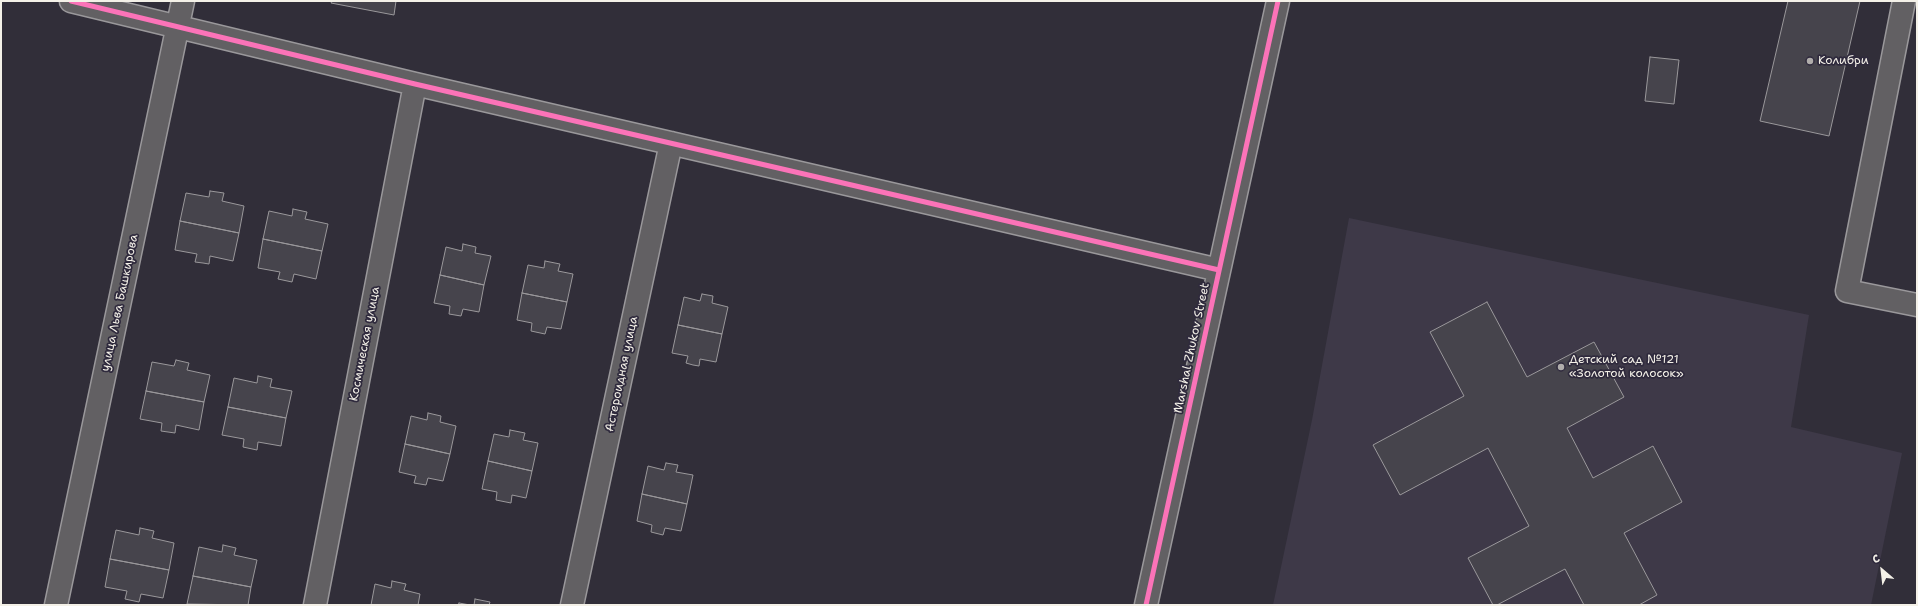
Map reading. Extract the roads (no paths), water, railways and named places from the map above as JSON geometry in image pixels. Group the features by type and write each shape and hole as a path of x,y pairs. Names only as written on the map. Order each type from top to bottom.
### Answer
{"street":[{"path":"71,1 415,84 1219,270"},
{"name":"улица Льва Башкирова","path":"56,605 183,1"},
{"name":"Marshal Zhukov Street","path":"1146,605 1278,1"},
{"path":"1904,1 1847,291 1917,305"},
{"name":"Космическая улица","path":"315,605 415,84"},
{"name":"Астероидная улица","path":"572,605 671,143"}],"place":[{"name":"Колибри","path":"1810,61"},
{"name":"Детский сад №121 «Золотой колосок»","path":"1561,367"}]}
